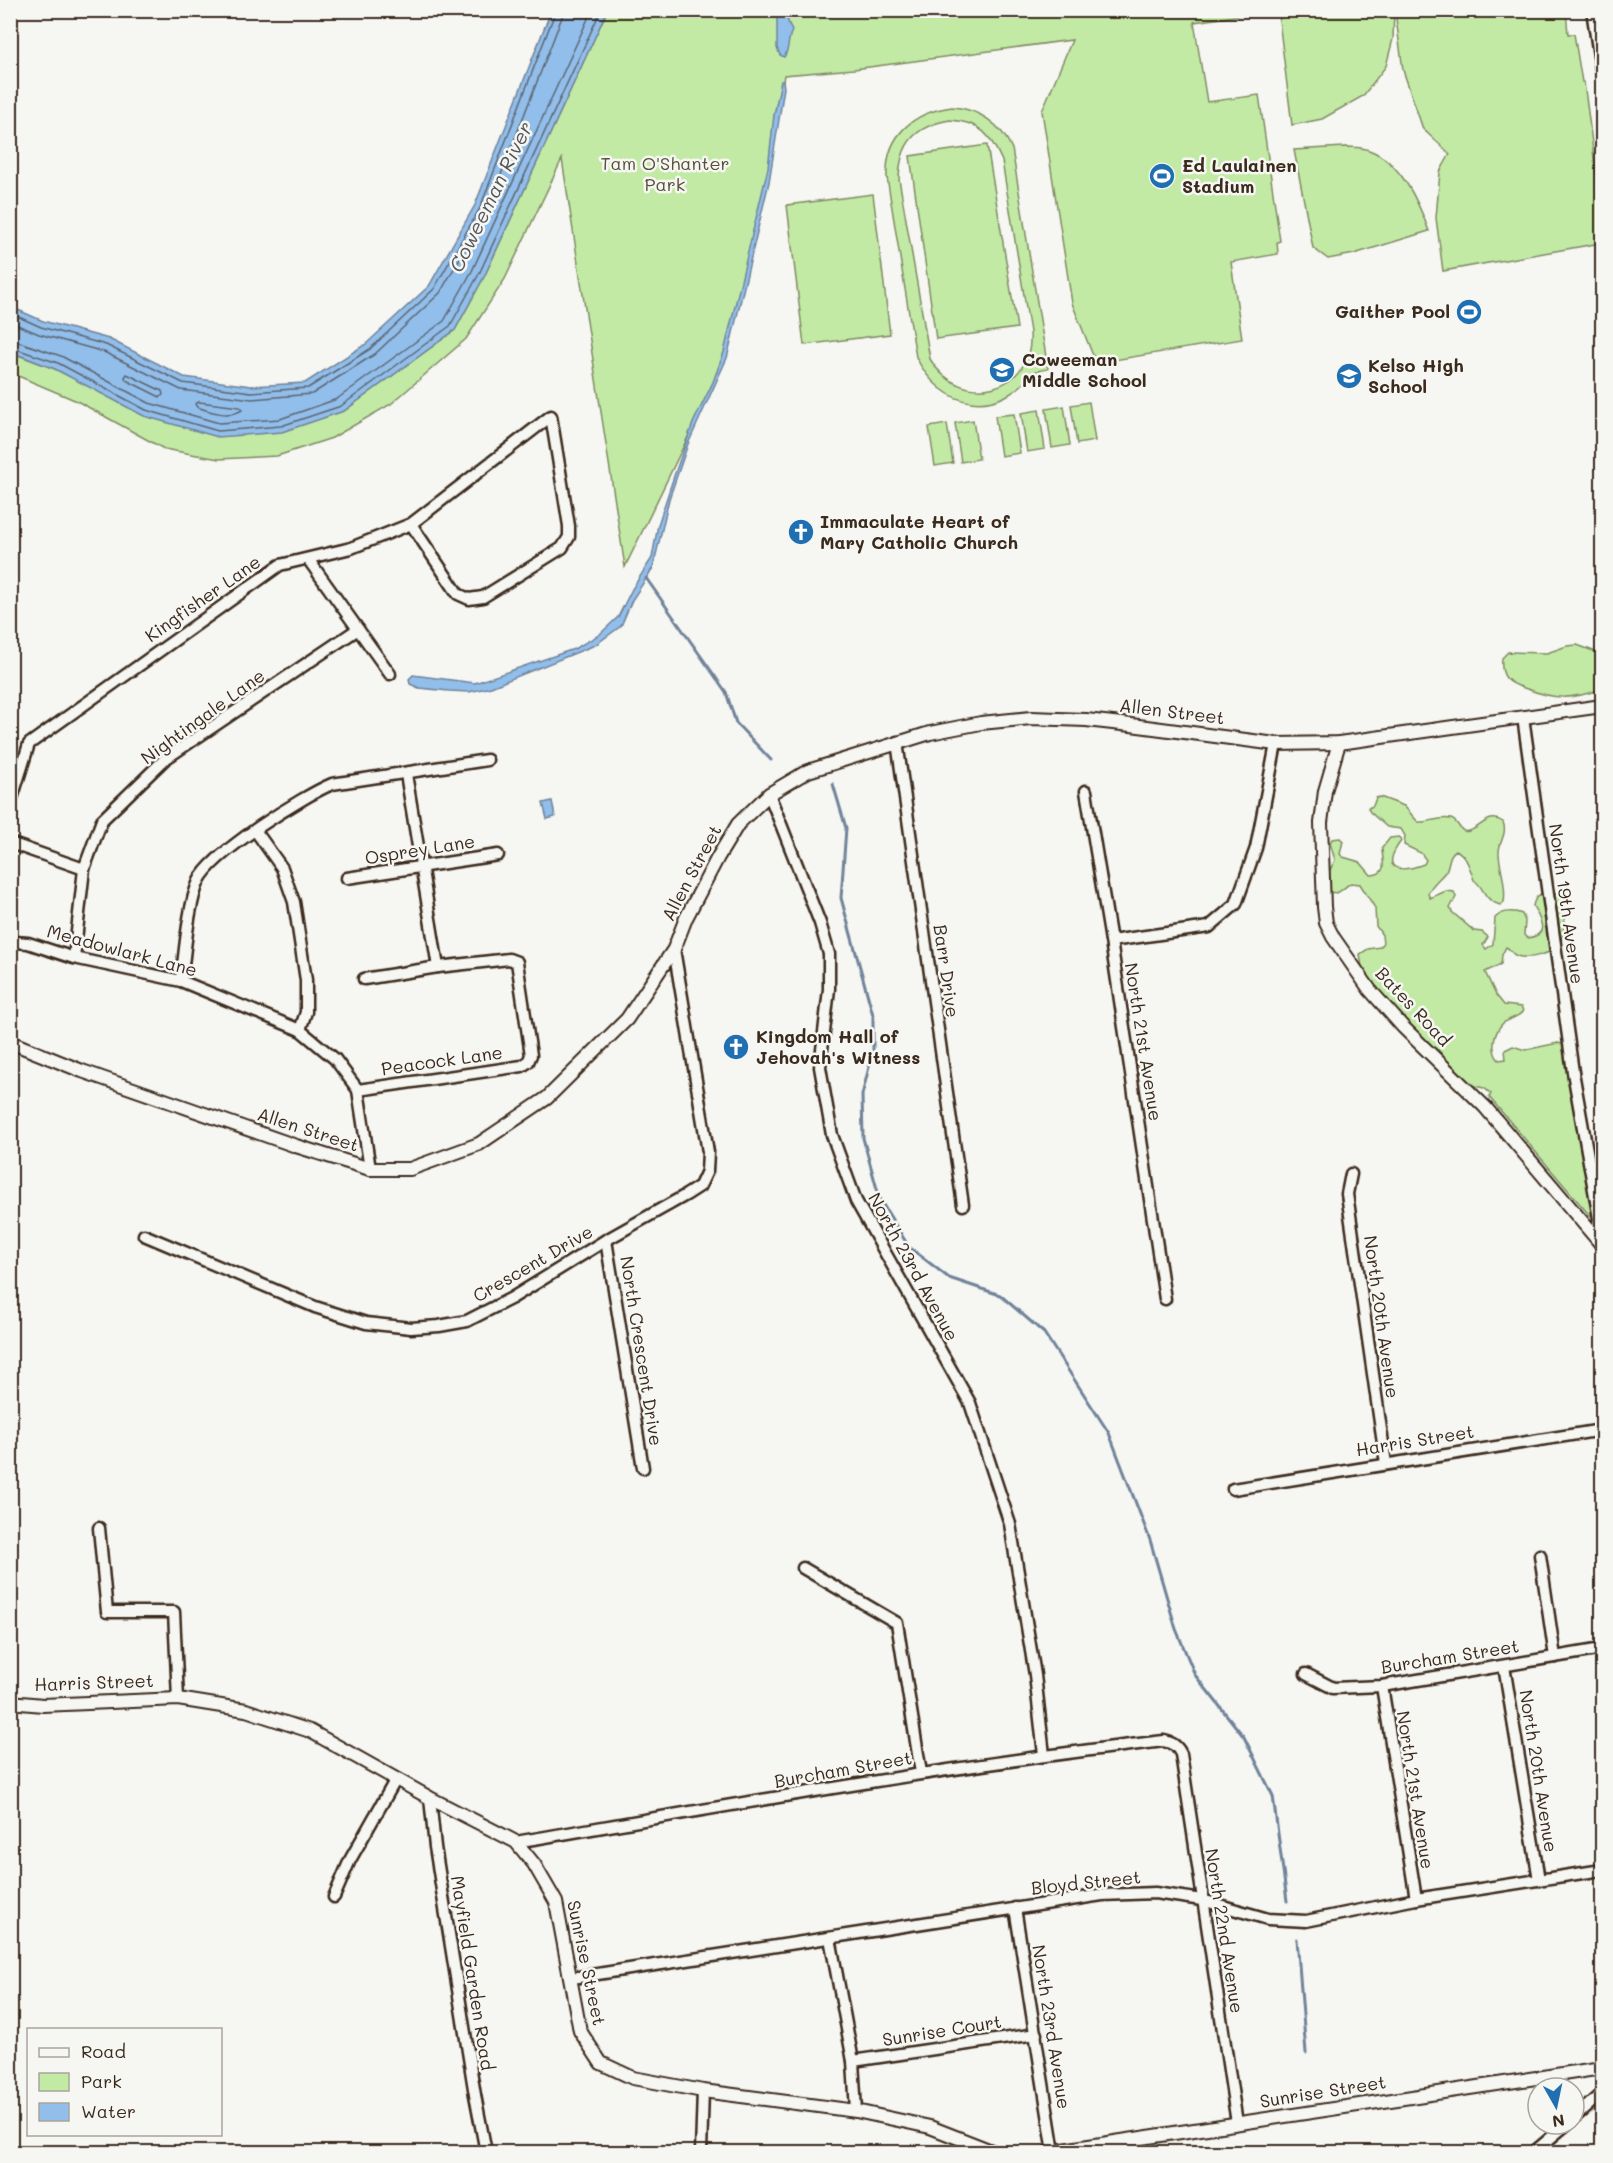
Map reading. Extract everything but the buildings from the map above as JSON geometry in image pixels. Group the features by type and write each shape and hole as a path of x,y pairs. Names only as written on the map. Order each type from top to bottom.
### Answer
{"street":[{"path":"1592,10 1602,75"},
{"name":"Kingfisher Lane","path":"10,805 29,744 280,564 351,548 411,524 551,416 569,526 569,537 562,548 483,597 470,599 458,594 411,524"},
{"path":"308,559 390,674"},
{"name":"Nightingale Lane","path":"74,958 84,869 102,820 165,759 358,630"},
{"name":"Allen Street","path":"10,1042 82,1071 297,1146 370,1169 410,1169 479,1144 547,1098 627,1019 674,949 686,918 738,824 769,794 808,771 897,742 981,723 1031,718 1131,724 1276,744 1339,743 1602,706"},
{"name":"North 19th Avenue","path":"1523,717 1573,1072 1599,1218 1600,1242"},
{"name":"Barr Drive","path":"897,742 963,1205"},
{"name":"Bates Road","path":"1339,743 1325,791 1321,823 1324,907 1326,923 1333,937 1370,990 1403,1027 1485,1107 1600,1242"},
{"path":"1111,941 1209,927 1236,904 1256,848 1276,744"},
{"path":"181,981 194,896 199,879 209,865 255,830 312,792 332,784 487,760"},
{"path":"405,774 438,968"},
{"name":"North 21st Avenue","path":"1086,791 1165,1299"},
{"name":"North 23rd Avenue","path":"769,794 820,923 829,954 829,989 820,1067 832,1135 856,1201 970,1403 974,1414 1010,1524 1035,1675 1044,1755"},
{"path":"255,830 282,868 294,902 306,980 306,1012 300,1030"},
{"path":"10,843 84,869"},
{"name":"Osprey Lane","path":"347,878 498,855"},
{"name":"Meadowlark Lane","path":"10,955 13,943 28,943 74,958 181,981 300,1030 335,1059 358,1090 370,1169"},
{"name":"Crescent Drive","path":"144,1235 315,1306 366,1323 411,1328 439,1326 467,1321 512,1298 606,1240 686,1196 700,1186 707,1171 708,1152 674,949"},
{"name":"Peacock Lane","path":"358,1090 522,1066 528,1062 531,1054 518,962 509,959 364,979"},
{"name":"North 20th Avenue","path":"1351,1174 1347,1194 1386,1464"},
{"name":"North Crescent Drive","path":"606,1240 643,1468"},
{"name":"Harris Street","path":"1233,1490 1602,1430"},
{"path":"99,1528 107,1612 174,1612 178,1699"},
{"path":"1540,1555 1555,1656"},
{"path":"803,1568 897,1623 921,1773"},
{"name":"Burcham Street","path":"1306,1674 1333,1688 1382,1686 1602,1649"},
{"name":"North 20th Avenue","path":"1504,1666 1539,1880"},
{"name":"North 21st Avenue","path":"1382,1686 1416,1899"},
{"name":"Harris Street","path":"10,1702 43,1705 178,1699"},
{"name":"Sunrise Street","path":"178,1699 246,1710 310,1731 430,1798 516,1842 534,1864 556,1902 572,1978 580,2031 601,2063 633,2079 703,2091 856,2111 930,2127 994,2152"},
{"name":"Burcham Street","path":"516,1842 921,1773 1044,1755 1164,1741 1176,1746"},
{"name":"North 22nd Avenue","path":"1176,1746 1181,1754 1237,2123"},
{"path":"334,1897 350,1860 396,1779"},
{"name":"Mayfield Garden Road","path":"430,1798 435,1847 486,2152"},
{"name":"Bloyd Street","path":"572,1978 1015,1908 1131,1893 1155,1893 1202,1900 1268,1919 1306,1921 1416,1899 1602,1870"},
{"name":"North 23rd Avenue","path":"1015,1908 1054,2152"},
{"path":"830,1938 853,2061 856,2111"},
{"name":"Sunrise Court","path":"853,2061 1036,2034"},
{"name":"Sunrise Street","path":"1049,2152 1105,2149 1237,2123 1602,2068"},
{"path":"701,2152 703,2091"},
{"path":"1586,2107 1602,2093"},
{"path":"1534,2152 1553,2136"}],"green space":[{"name":"Tam O'Shanter Park","path":"607,11 1251,11 1236,16 1194,22 1207,102 1259,95 1280,241 1277,242 1278,254 1231,262 1242,339 1096,363 1072,303 1042,111 1072,40 854,69 784,75 771,161 729,343 716,379 625,567 562,159 505,279 466,339 391,404 332,438 277,456 219,459 164,449 77,401 11,373 10,352 55,369 99,391 344,411 455,330 484,277"},
{"path":"1286,11 1394,11 1393,39 1386,66 1363,96 1322,119 1292,125 1279,20"},
{"path":"1395,11 1566,11 1568,34 1574,34 1582,82 1584,82 1602,219 1602,234 1595,244 1443,271 1436,218 1440,172 1450,154 1423,129 1403,70"},
{"path":"952,107 962,108 988,119 1002,132 1012,149 1048,369 1033,372 1019,387 1003,397 987,402 971,402 955,397 940,388 927,375 916,357 887,177 888,162 891,149 905,128 914,120","holes":["950,120 960,121 983,131 993,143 1002,161 1030,332 1028,353 1021,369 1008,381 993,388 976,389 959,385 943,375 930,359 899,179 902,155 912,138 927,127 938,123"]},
{"path":"987,145 1017,328 936,339 910,156"},
{"path":"1345,147 1369,150 1380,156 1399,173 1414,195 1429,231 1354,254 1328,259 1313,248 1294,150"},
{"path":"873,194 890,334 804,345 787,205"},
{"path":"1089,402 1095,441 1077,444 1071,405"},
{"path":"1064,406 1070,445 1052,448 1046,409"},
{"path":"1039,410 1045,449 1027,452 1021,413"},
{"path":"1014,414 1020,453 1001,456 995,416"},
{"path":"973,420 979,459 961,462 955,423"},
{"path":"947,424 953,463 935,466 929,427"},
{"path":"1577,645 1596,652 1602,651 1602,689 1572,697 1554,696 1518,686 1506,678 1502,670 1502,658 1508,652 1547,653"},
{"path":"1380,797 1404,806 1418,822 1451,819 1463,831 1469,831 1490,819 1503,822 1504,835 1499,854 1505,890 1504,902 1500,905 1487,897 1474,880 1465,859 1456,850 1450,857 1446,871 1433,884 1428,894 1430,898 1446,891 1454,892 1456,897 1450,908 1452,912 1474,931 1482,932 1488,937 1483,945 1486,949 1493,944 1495,918 1508,912 1522,914 1525,921 1524,935 1527,938 1534,936 1539,934 1542,926 1533,906 1535,899 1551,891 1562,897 1564,927 1562,939 1557,947 1540,955 1522,957 1515,955 1506,947 1501,964 1485,972 1496,995 1504,1005 1521,1007 1523,1011 1502,1024 1497,1032 1494,1047 1499,1060 1506,1059 1505,1050 1513,1046 1525,1050 1558,1043 1567,1045 1565,1050 1591,1217 1489,1097 1491,1094 1484,1088 1461,1083 1445,1066 1438,1050 1420,1045 1407,1021 1396,1015 1362,967 1360,954 1368,949 1380,947 1383,944 1382,935 1376,926 1375,908 1360,884 1351,883 1335,893 1328,890 1327,876 1335,860 1330,843 1332,839 1340,838 1343,841 1340,854 1360,862 1371,875 1377,874 1382,869 1382,848 1390,838 1399,837 1401,841 1392,858 1394,867 1406,869 1424,864 1426,860 1421,853 1404,845 1405,836 1401,829 1387,827 1370,812 1368,808 1373,806 1376,798"}],"water":[{"name":"Coweeman River","path":"551,11 607,11 484,277 455,330 344,411 282,432 218,437 144,416 55,369 11,352 11,307 43,321 109,339 184,377 251,386 305,383 366,344 429,286 475,205"},
{"path":"777,11 786,11 785,14 792,31 784,57 780,55 777,48"},
{"path":"781,81 783,81 784,88 769,182 727,358 688,444 669,499 653,568 632,600 621,626 595,645 491,687 469,692 419,688 410,684 409,679 413,675 475,683 574,649 599,635 618,617 632,589 652,558 658,525 674,476 693,423 713,382 724,352 768,168 774,115"},
{"path":"552,801 555,817 547,819 543,803"}],"waterway":[{"path":"646,578 726,692 736,723 771,760"},
{"path":"833,784 846,828 841,898 873,1015 873,1051 862,1095 863,1138 880,1200 909,1247 949,1278 1000,1295 1044,1333 1109,1433 1150,1540 1176,1629 1195,1675 1244,1737 1273,1796 1287,1901"},
{"path":"1297,1939 1306,2053"}],"place":[{"name":"Ed Laulainen Stadium","path":"1162,176"},
{"name":"Gaither Pool","path":"1469,312"},
{"name":"Coweeman Middle School","path":"1002,370"},
{"name":"Kelso High School","path":"1349,376"},
{"name":"Immaculate Heart of Mary Catholic Church","path":"801,532"},
{"name":"Kingdom Hall of Jehovah's Witness","path":"736,1047"}]}
